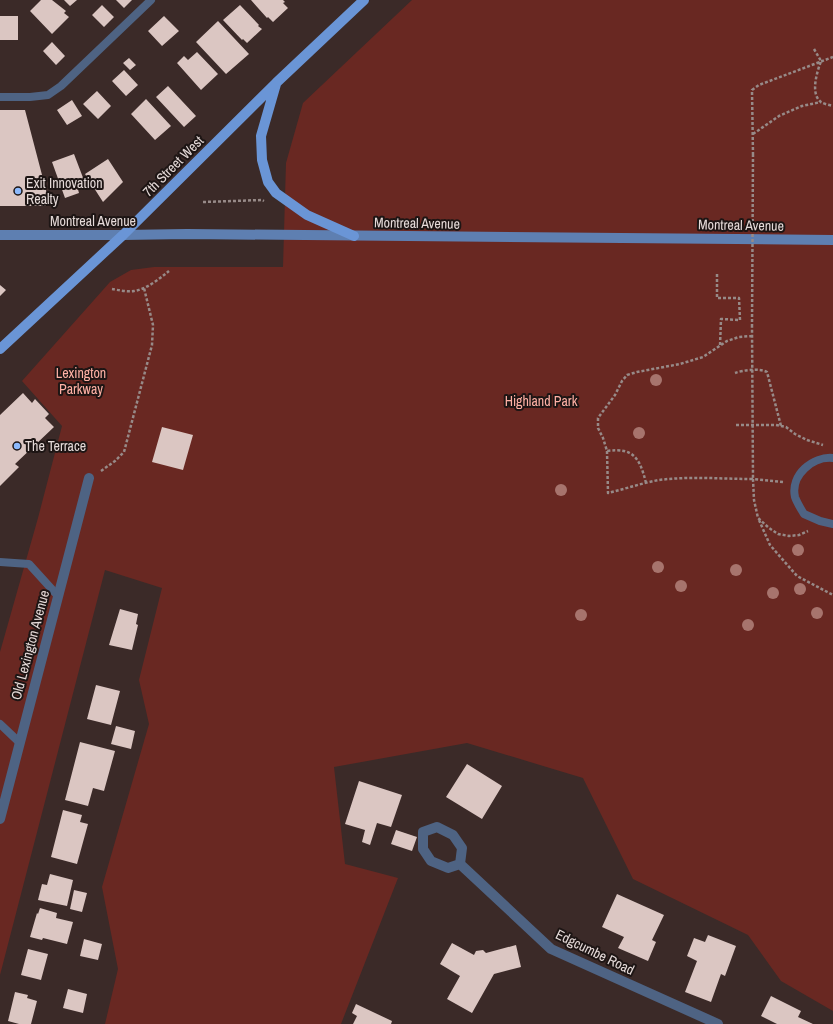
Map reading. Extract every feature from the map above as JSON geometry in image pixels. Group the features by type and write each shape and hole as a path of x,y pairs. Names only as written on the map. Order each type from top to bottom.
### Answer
{"main road":[{"name":"7th Street West","path":"0,349 123,235 276,83 364,0"},
{"path":"276,83 261,136 262,160 268,182 276,193 307,215 354,236"},
{"name":"Montreal Avenue","path":"0,235 188,234 833,240"}],"street":[{"name":"Old Lexington Avenue","path":"0,819 89,478"},
{"path":"437,827 453,835 462,848 460,864 448,868 431,861 423,849 423,832 437,827"},
{"name":"Edgcumbe Road","path":"460,864 550,949 718,1024"}],"lane":[{"path":"0,97 30,97 48,95 61,86 151,0"},
{"path":"833,458 827,458 808,465 796,480 795,489 796,497 804,514 820,521 833,524"},
{"path":"0,562 29,564 58,596"},
{"path":"0,724 19,742"}],"path":[{"path":"814,49 821,61 815,87 816,96 821,102"},
{"path":"833,57 759,85 752,90 752,425 754,500 758,518 770,545 797,576 833,595"},
{"path":"753,134 779,116 802,106 821,102 833,106"},
{"path":"203,202 262,200"},
{"path":"112,289 133,292 144,288 169,271"},
{"path":"718,274 717,298 739,298 740,320 721,319 720,346"},
{"path":"89,478 115,461 124,452 152,345 153,326 144,288"},
{"path":"752,336 739,337 727,341 703,357 680,364 627,375 622,381 615,395 598,418 598,428 607,451 608,493 660,480 691,479 753,479 783,482 784,488"},
{"path":"736,373 739,371 752,370 764,370 767,372 782,426"},
{"path":"736,425 782,426 807,440 827,446"},
{"path":"607,451 627,451 638,459 643,470 646,483"},
{"path":"758,518 778,534 789,536 799,535 811,531 806,529"}],"green space":[{"name":"Highland Park","path":"412,0 833,0 833,1011 781,981 748,935 633,879 583,778 467,743 334,767 345,864 398,878 341,1024 105,1024 118,969 102,887 149,724 139,680 162,588 105,570 0,975 0,652 62,426 22,381 110,282 131,270 154,267 283,267 286,163 303,103"}],"building":[{"path":"41,0 52,0 66,11 64,13 69,17 52,34 30,11"},
{"path":"64,0 77,0 70,6"},
{"path":"116,0 132,0 124,8"},
{"path":"251,0 283,0 285,2 283,3 288,8 273,22 268,17 267,18"},
{"path":"102,5 114,17 104,27 92,15"},
{"path":"240,5 262,29 247,43 243,39 242,40 223,20"},
{"path":"0,16 18,16 18,40 0,40"},
{"path":"164,16 179,31 162,46 148,31"},
{"path":"218,21 249,54 226,74 196,42"},
{"path":"52,42 65,56 56,65 43,51"},
{"path":"197,52 218,74 201,90 177,63 184,56 188,60"},
{"path":"129,58 136,65 130,70 123,63"},
{"path":"124,70 138,85 126,96 112,81"},
{"path":"168,86 196,116 184,127 156,97"},
{"path":"97,91 111,106 98,119 83,104"},
{"path":"146,99 171,126 155,140 131,114"},
{"path":"72,100 82,116 67,125 57,110"},
{"path":"0,110 25,110 47,194 47,206 0,206"},
{"path":"74,154 85,183 77,186 79,193 65,198 52,162"},
{"path":"108,159 123,182 103,202 85,174"},
{"path":"0,285 6,290 0,296"},
{"name":"The Terrace","path":"23,393 32,403 35,399 49,414 45,418 54,427 15,464 19,467 0,486 0,415"},
{"path":"162,427 193,435 183,470 152,462"},
{"path":"120,609 138,614 136,624 138,625 132,650 109,645"},
{"path":"96,685 120,691 111,725 87,719"},
{"path":"116,726 135,731 131,749 111,744"},
{"path":"80,742 115,751 104,791 93,788 88,806 65,800"},
{"path":"467,764 502,786 482,819 446,797"},
{"path":"359,781 402,795 391,827 377,823 370,845 362,842 365,830 345,824"},
{"path":"63,810 82,815 80,822 88,824 77,864 51,857"},
{"path":"396,830 417,837 412,851 391,844"},
{"path":"50,874 73,880 67,906 38,900 42,884 47,885"},
{"path":"74,890 87,893 82,912 70,909"},
{"path":"617,894 664,915 652,940 656,942 648,961 618,948 624,937 602,927"},
{"path":"40,908 57,913 56,918 73,922 67,944 43,938 42,940 30,937 37,913 38,914"},
{"path":"708,935 736,946 725,976 721,974 711,1002 685,992 697,961 687,956 694,938 705,942"},
{"path":"84,939 102,944 98,960 80,956"},
{"path":"452,943 474,955 476,951 483,950 486,953 516,945 521,967 494,974 472,1013 447,999 460,976 440,964"},
{"path":"28,949 48,954 41,980 21,975"},
{"path":"68,989 87,994 83,1013 63,1008"},
{"path":"15,992 28,995 27,998 37,1001 31,1024 19,1024 8,1021"},
{"path":"771,996 801,1011 798,1017 813,1024 777,1024 761,1016"},
{"path":"356,1004 392,1021 391,1024 353,1024 357,1016 352,1013"}],"place":[{"name":"Exit Innovation Realty","path":"18,191"},
{"name":"The Terrace","path":"17,446"}],"park label":[{"name":"Lexington Parkway","path":"81,382"}]}
